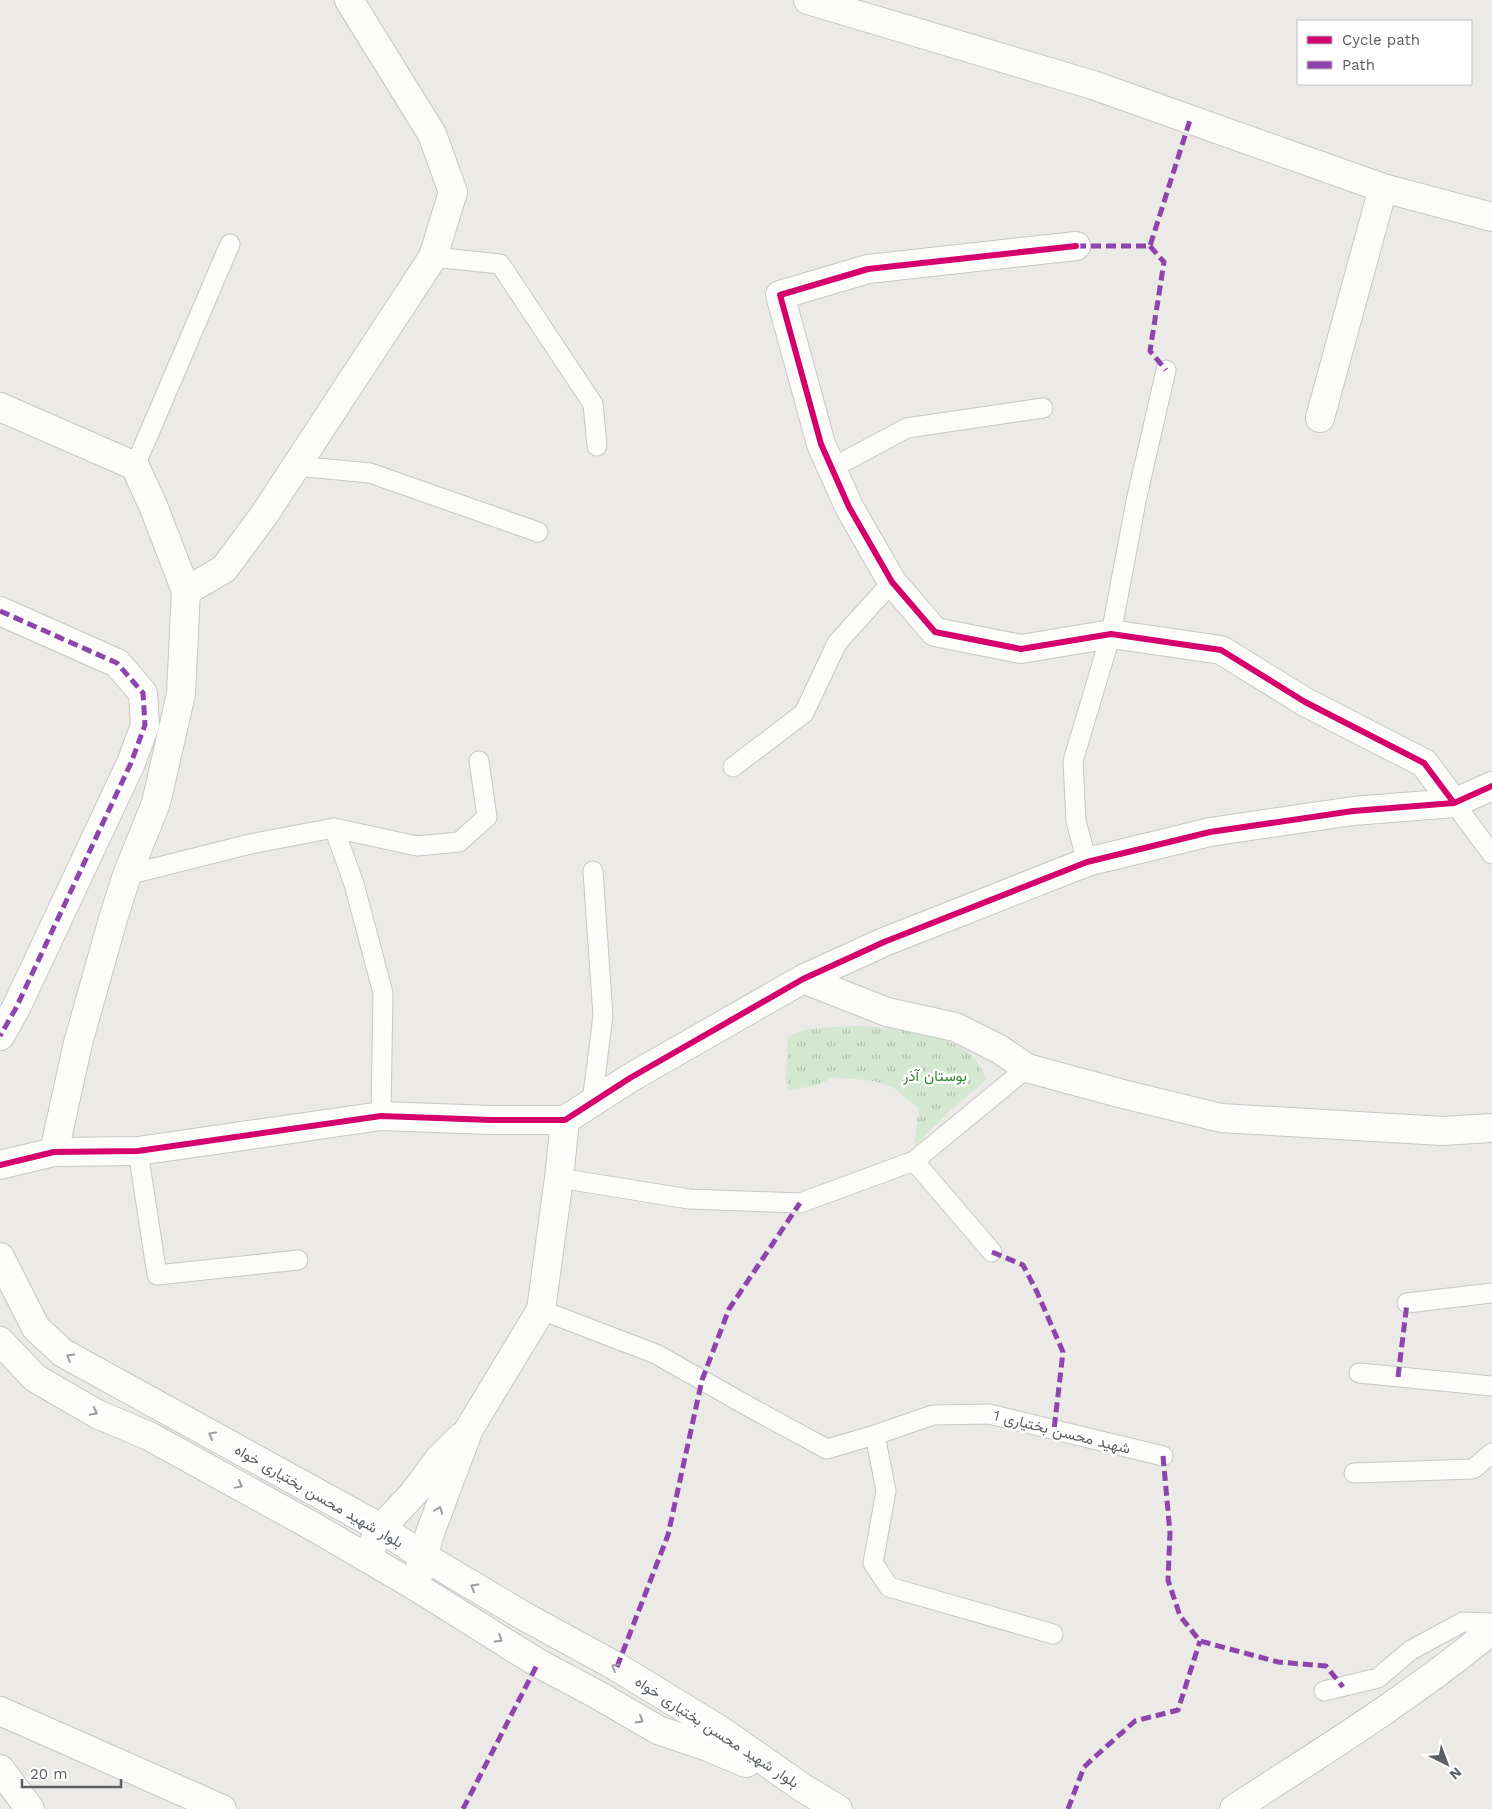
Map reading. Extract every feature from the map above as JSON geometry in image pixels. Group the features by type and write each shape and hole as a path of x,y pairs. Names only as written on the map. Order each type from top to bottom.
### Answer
{"street":[{"path":"186,591 224,569 264,515 433,256 453,192 432,134 349,0"},
{"path":"808,0 1093,85 1383,188 1492,217"},
{"path":"1320,418 1383,188"},
{"path":"1076,246 868,269 780,295 821,444 849,506 892,582 935,632 1021,649 1111,634 1221,650 1305,702 1424,763 1454,803"},
{"path":"0,407 135,466 154,508 186,591 181,694 156,803 127,875 113,919 78,1043 54,1152"},
{"path":"0,611 117,664 143,693 145,725 131,762 16,1008 0,1036"},
{"path":"0,1165 54,1152 138,1151 381,1116 491,1120 564,1120 630,1078 803,978 884,942 1087,862 1210,832 1353,810 1454,803 1492,786"},
{"path":"803,978 887,1012 955,1027 998,1049 1027,1068 1221,1118 1442,1131 1492,1128"},
{"path":"415,1586 423,1556 469,1429 541,1310 559,1178 564,1120"},
{"name":"بلوار شهید محسن بختیاری خواه","path":"0,1257 36,1328 63,1354 381,1528 423,1556 522,1615 618,1667 720,1730 803,1788"},
{"name":"بلوار شهید محسن بختیاری خواه","path":"0,1341 35,1378 97,1414 149,1436 366,1557 538,1662 658,1730 708,1747 803,1788"},
{"path":"366,1557 381,1528 413,1494 440,1458 469,1429"},
{"path":"1234,1809 1354,1732 1455,1660 1492,1630"},
{"path":"0,1710 222,1809"},
{"path":"0,1768 30,1809"},
{"path":"803,1788 838,1809"}],"lane":[{"path":"135,466 230,244"},
{"path":"433,256 500,264 593,404 597,446"},
{"path":"1087,862 1076,821 1073,761 1111,634 1136,502 1166,370"},
{"path":"832,468 907,428 1043,408"},
{"path":"296,466 370,473 538,532"},
{"path":"733,766 804,713 837,643 892,582"},
{"path":"127,875 250,844 334,828 416,846 459,842 487,816 479,761"},
{"path":"1454,803 1492,854"},
{"path":"334,828 354,884 383,993 381,1116"},
{"path":"592,1102 603,1016 593,871"},
{"path":"559,1178 689,1199 800,1203 914,1160 1027,1068"},
{"path":"138,1151 157,1275 298,1260"},
{"path":"914,1160 992,1252"},
{"path":"1407,1303 1492,1293"},
{"name":"شهید محسن بختیاری 1","path":"541,1310 656,1354 827,1449 933,1415 989,1414 1162,1456"},
{"path":"1359,1374 1492,1386"},
{"path":"875,1435 886,1491 873,1563 889,1587 1053,1634"},
{"path":"1354,1472 1473,1469 1492,1454"},
{"path":"1324,1691 1378,1678 1412,1650 1463,1622 1492,1623"}],"green space":[{"name":"بوستان آذر","path":"849,1026 908,1031 952,1043 967,1052 974,1059 986,1080 952,1109 914,1146 919,1109 894,1088 874,1081 834,1077 815,1086 788,1090 786,1078 788,1036 808,1029"}],"marked path":[{"path":"1076,246 1150,246 1190,120"},
{"path":"1150,246 1164,262 1150,351 1166,370"},
{"path":"0,611 117,663 143,693 145,725 131,763 16,1008 0,1036"},
{"path":"617,1667 668,1535 702,1380 729,1309 800,1203"},
{"path":"992,1252 1023,1265 1063,1352 1054,1430"},
{"path":"1398,1377 1407,1303"},
{"path":"1163,1456 1170,1533 1168,1580 1180,1616 1200,1641 1278,1662 1326,1666 1343,1687"},
{"path":"1068,1809 1084,1767 1098,1754 1135,1721 1178,1710 1200,1641"},
{"path":"463,1809 538,1663"}],"cycle path":[{"path":"1076,246 868,269 780,295 821,444 849,507 892,582 935,632 1021,649 1111,634 1221,650 1305,702 1424,763 1454,803"},
{"path":"0,1165 54,1152 138,1151 381,1116 491,1120 565,1120 630,1078 803,979 884,942 1087,862 1210,832 1353,811 1454,803 1492,786"}]}
